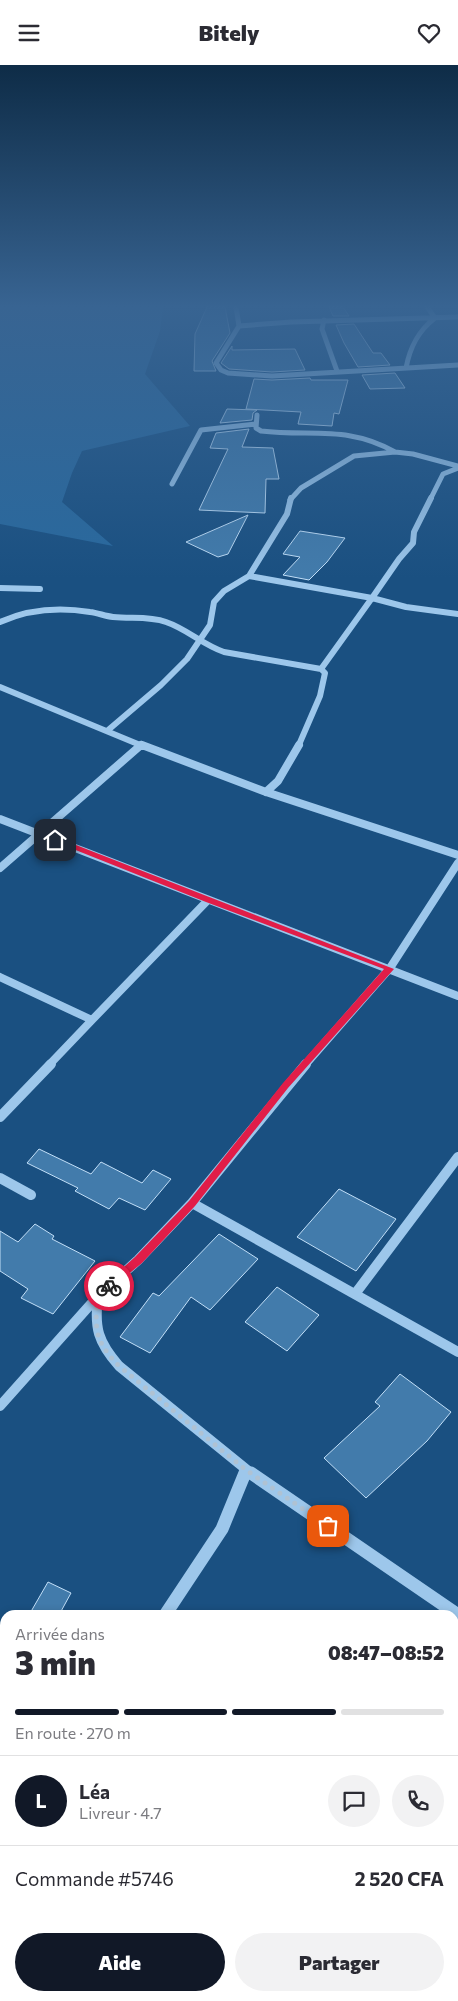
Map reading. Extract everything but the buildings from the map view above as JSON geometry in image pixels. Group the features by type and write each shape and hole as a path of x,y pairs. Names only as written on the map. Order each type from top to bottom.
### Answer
{"street":[{"path":"258,415 257,430 266,432 338,433 369,438 381,442 395,452"},
{"path":"172,484 201,430 215,427 256,425"},
{"path":"107,731 161,685 187,659 210,625 214,603 218,596 249,576 287,513 291,497 294,493 354,456 395,452 413,454 458,467"},
{"path":"321,669 399,559 413,543 414,532 443,474 458,467"},
{"path":"249,576 372,598 406,607 458,614"},
{"path":"0,587 40,589"},
{"path":"0,623 27,612 62,609 119,617 151,618 167,622 187,631 199,641 222,652 321,669 325,673 324,686 296,750 278,781 266,792"},
{"path":"0,687 141,745 266,792 458,855"},
{"path":"0,869 38,833 117,769 141,745"},
{"path":"0,819 208,901 458,996"},
{"path":"0,1406 98,1296 138,1260 192,1203 286,1086 390,969 458,863"},
{"path":"0,1117 208,901"},
{"path":"0,977 92,1020"},
{"path":"355,1294 458,1157"},
{"path":"0,1178 31,1195"},
{"path":"192,1203 458,1352"},
{"path":"98,1296 95,1317 99,1340 104,1349 119,1366 246,1470 451,1610"},
{"path":"167,1610 222,1529 246,1470"}],"shaded area":[{"path":"0,397 165,397 190,426 82,451 62,502 113,546 0,524"}],"way so far":[{"path":"109,1286 98,1296 95,1317 99,1340 104,1349 119,1366 177,1411 246,1470 328,1526"}],"route":[{"path":"55,840 208,901 390,969 286,1086 192,1203 138,1260 109,1286"}]}
